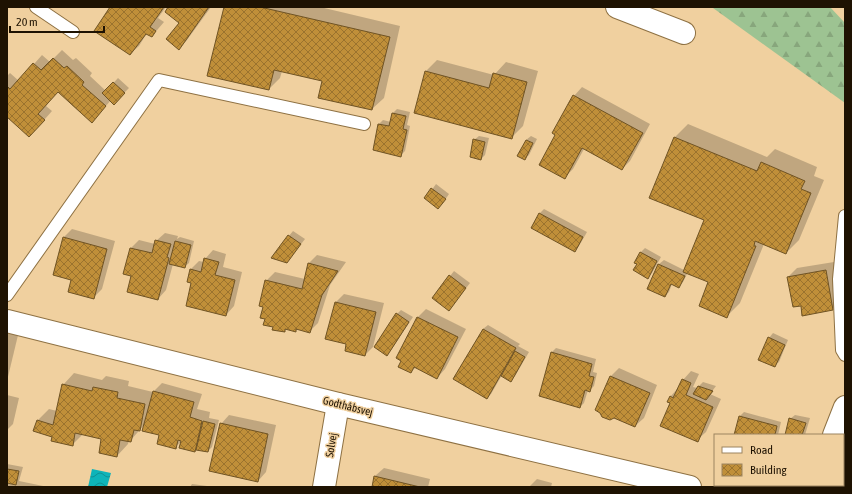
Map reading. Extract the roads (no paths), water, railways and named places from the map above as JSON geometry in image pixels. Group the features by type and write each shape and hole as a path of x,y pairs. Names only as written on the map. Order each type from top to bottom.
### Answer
{"street":[{"path":"617,7 684,33"},
{"name":"Godthåbsvej","path":"7,321 338,404 690,487"},
{"name":"Solvej","path":"324,487 338,404"},
{"path":"834,434 845,407"}],"lane":[{"path":"36,7 73,32"},
{"path":"7,296 159,80 364,124"},
{"path":"845,216 839,279 842,350 845,355"}],"water":[{"path":"92,469 111,473 107,487 88,487"}]}
